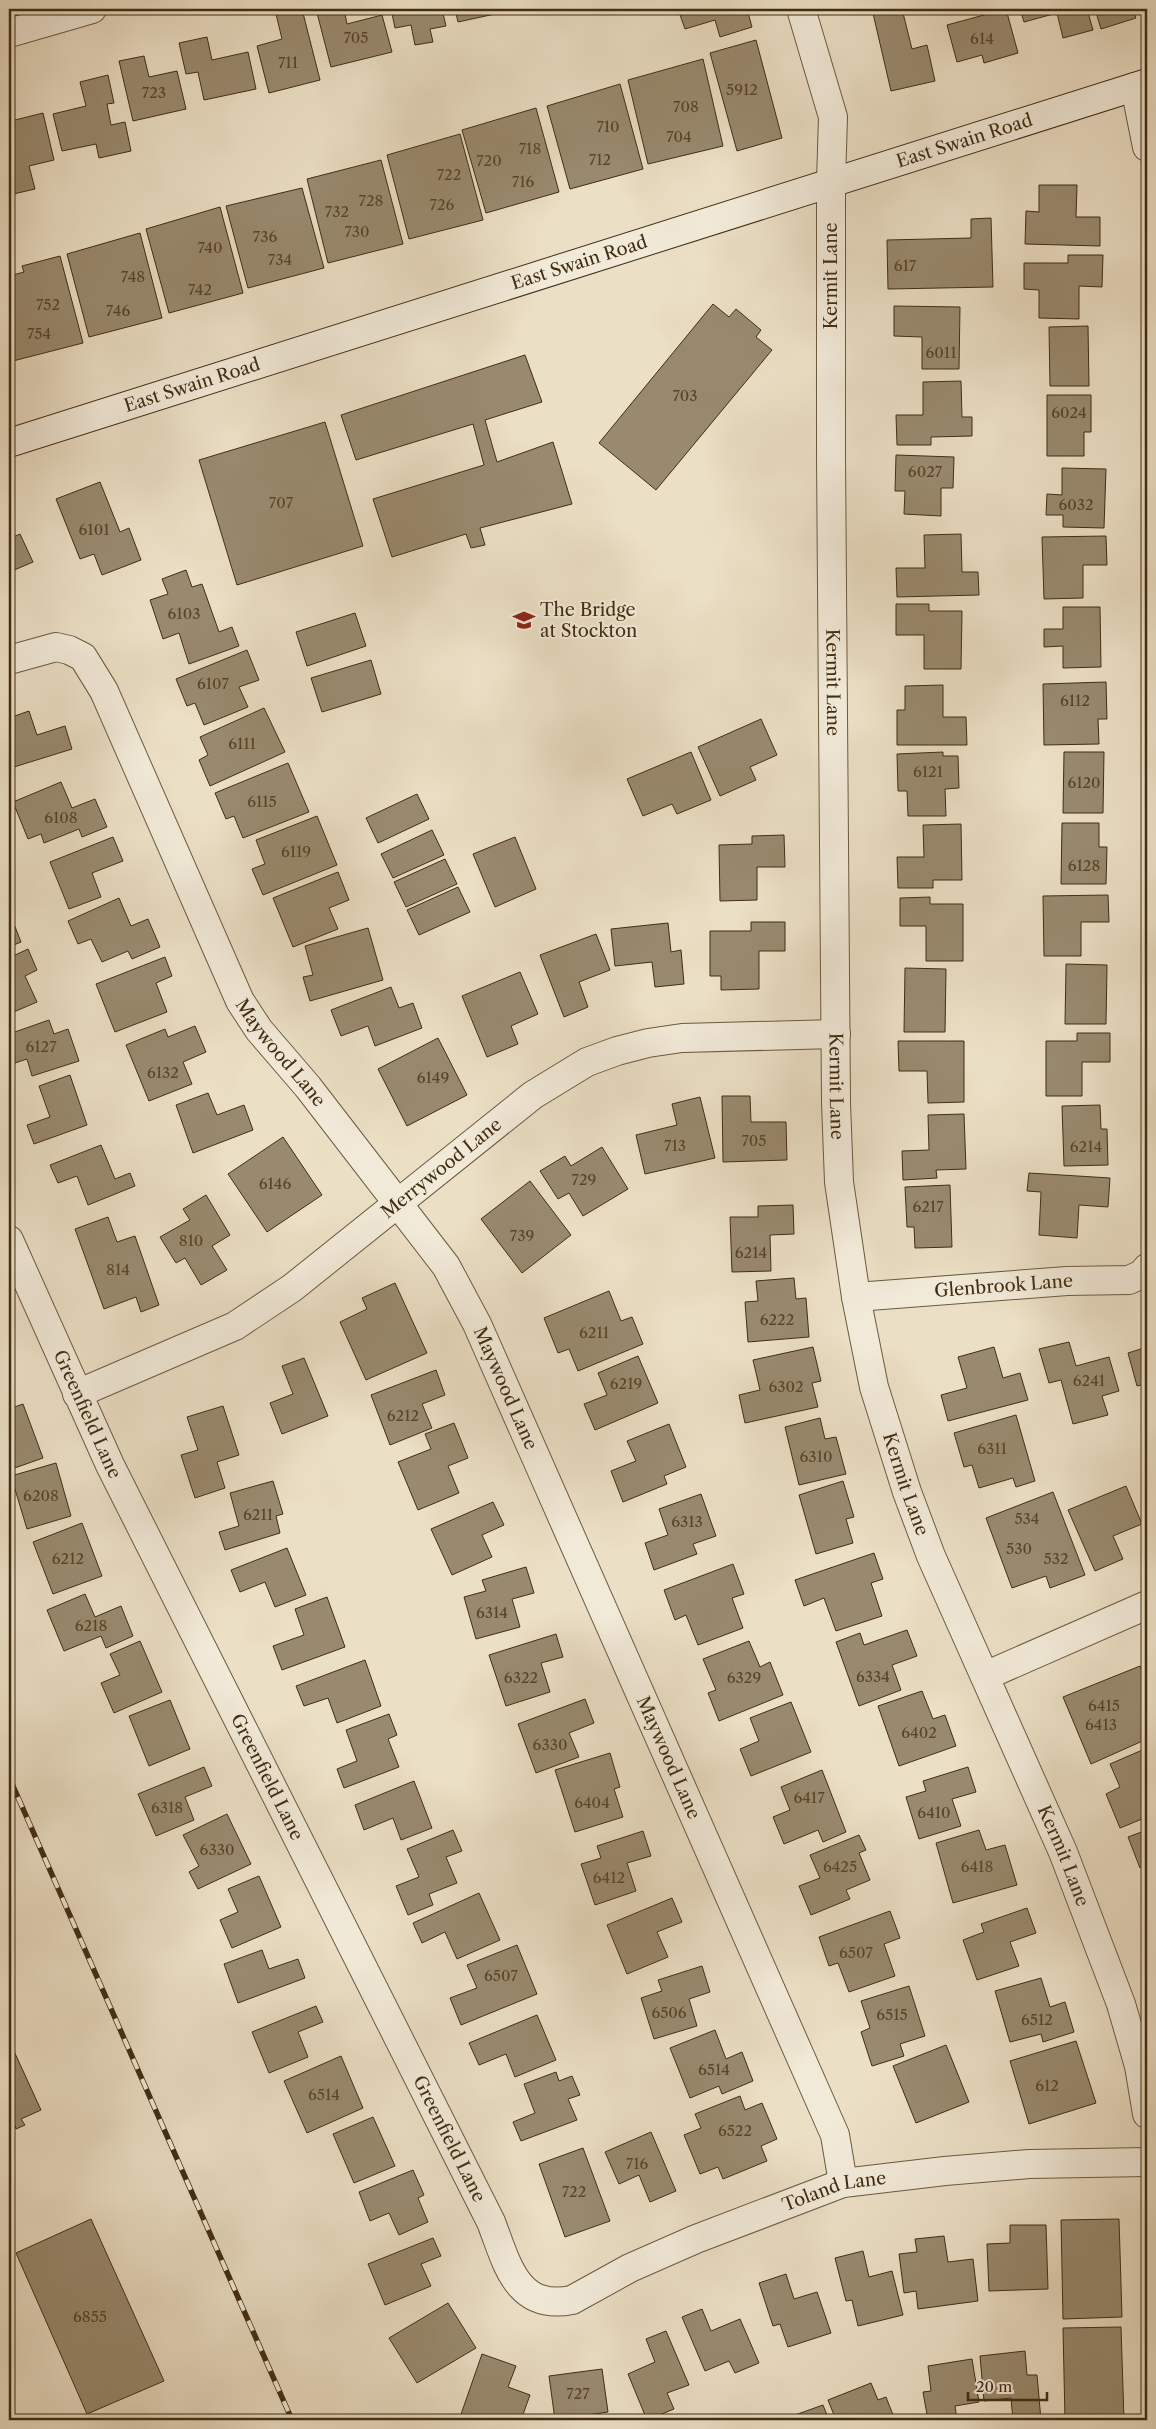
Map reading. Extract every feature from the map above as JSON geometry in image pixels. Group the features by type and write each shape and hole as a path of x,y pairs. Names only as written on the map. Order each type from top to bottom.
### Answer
{"street":[{"path":"9,33 92,9"},
{"name":"Kermit Lane","path":"801,9 833,117 831,182 831,466 836,1034 839,1182 856,1297 874,1387 907,1492 931,1556 1064,1852 1121,2004 1139,2066 1147,2114"},
{"path":"1141,85 1147,148"},
{"name":"East Swain Road","path":"9,443 1141,85"},
{"name":"Maywood Lane","path":"9,660 56,647 69,650 83,657 104,690 240,1001 259,1030 308,1087 446,1266 477,1324 835,2135 844,2183"},
{"name":"Merrywood Lane","path":"77,1394 235,1326 292,1288 533,1095 587,1062 617,1050 682,1038 836,1034"},
{"name":"Greenfield Lane","path":"9,1240 77,1394 123,1492 491,2222 513,2278 530,2295 544,2300"},
{"name":"Glenbrook Lane","path":"856,1297 1067,1281 1129,1280 1142,1274 1147,1268"},
{"path":"985,1676 1147,1605"},
{"name":"Toland Lane","path":"544,2300 561,2302 572,2300 630,2268 696,2239 844,2183 945,2171 1029,2164 1147,2162"}],"building":[{"path":"294,9 302,9 320,80 269,93 257,46 282,39 276,14"},
{"path":"316,9 344,9 347,24 382,15 392,52 331,67"},
{"path":"391,9 442,9 446,26 430,29 433,42 415,45 411,25 395,28"},
{"path":"455,9 518,9 458,22"},
{"path":"678,9 747,9 752,27 720,37 715,20 685,29"},
{"path":"872,9 902,9 912,49 927,45 935,81 891,91"},
{"path":"1006,9 1018,53 984,63 982,55 957,62 947,25"},
{"path":"1020,9 1087,9 1093,30 1063,38 1057,13 1024,22"},
{"path":"1095,9 1133,9 1136,18 1101,29"},
{"path":"207,37 212,60 248,52 256,89 204,100 198,72 186,74 179,43"},
{"path":"756,40 782,138 737,151 710,53"},
{"path":"144,56 149,77 177,71 186,109 133,121 119,61"},
{"path":"703,59 723,146 648,164 628,80"},
{"path":"108,75 114,103 107,104 111,125 125,122 131,151 99,158 96,144 62,151 53,114 86,106 80,82"},
{"path":"620,84 643,169 570,189 547,106"},
{"path":"9,97 15,120 43,113 54,160 29,166 35,189 9,195"},
{"path":"536,108 559,192 486,213 462,130"},
{"path":"460,134 483,220 409,239 387,155"},
{"path":"381,160 403,244 328,263 307,179"},
{"path":"1039,185 1077,185 1076,217 1100,217 1100,246 1025,244 1026,211 1039,212"},
{"path":"302,188 324,268 248,288 226,206"},
{"path":"220,207 243,293 169,313 146,229"},
{"path":"991,218 993,287 888,289 887,240 971,238 971,219"},
{"path":"140,233 162,318 89,337 67,254"},
{"path":"1068,255 1103,255 1102,287 1079,286 1079,319 1039,318 1039,290 1024,289 1024,263 1068,263"},
{"path":"60,256 83,343 9,362 9,276 24,272 22,266"},
{"path":"713,304 729,317 736,309 761,330 756,337 772,350 656,490 599,443"},
{"path":"894,306 960,307 959,369 922,369 922,337 894,336"},
{"path":"1088,326 1089,386 1050,386 1049,327"},
{"path":"525,355 542,402 485,420 497,462 553,442 572,504 480,528 485,545 471,548 466,534 392,557 373,499 484,465 473,424 356,460 341,415"},
{"path":"961,381 962,417 972,417 972,436 931,437 931,445 897,445 896,415 923,415 923,382"},
{"path":"1047,395 1091,395 1091,432 1084,432 1084,456 1047,456"},
{"path":"325,422 363,546 237,585 199,460"},
{"path":"896,455 954,457 953,488 941,488 941,516 904,514 905,491 895,491"},
{"path":"1062,468 1106,469 1104,528 1063,527 1063,515 1046,515 1047,494 1062,495"},
{"path":"100,482 120,532 129,528 141,560 102,575 94,554 80,559 56,499"},
{"path":"20,534 33,562 12,571 9,564 9,539"},
{"path":"961,534 962,572 978,572 979,595 897,597 896,568 925,568 924,535"},
{"path":"1106,536 1107,565 1083,565 1083,598 1044,599 1042,537"},
{"path":"186,570 192,587 202,584 219,632 232,627 239,646 189,664 179,633 163,639 150,600 168,594 162,579"},
{"path":"896,604 929,604 929,611 962,611 961,669 924,669 924,635 896,635"},
{"path":"1063,607 1100,607 1101,667 1063,668 1063,646 1044,647 1044,629 1063,629"},
{"path":"355,613 366,646 307,666 296,632"},
{"path":"247,650 259,680 239,687 248,707 204,725 195,703 187,706 176,679"},
{"path":"371,660 381,694 322,712 311,678"},
{"path":"1106,682 1107,719 1098,719 1099,744 1044,745 1043,684"},
{"path":"943,685 943,717 966,717 967,745 897,745 897,710 905,710 905,686"},
{"path":"264,708 285,752 210,786 199,760 208,755 200,737"},
{"path":"29,711 37,735 65,726 72,749 14,767 9,751 9,718"},
{"path":"761,719 777,755 750,767 756,780 720,796 698,747"},
{"path":"691,752 711,800 677,814 672,804 643,816 627,779"},
{"path":"943,752 943,756 958,756 959,788 945,789 946,816 908,816 907,791 898,791 897,754"},
{"path":"1064,752 1104,752 1103,813 1063,813"},
{"path":"288,763 309,812 243,838 234,816 226,819 215,793"},
{"path":"61,782 72,808 95,799 107,827 82,837 79,829 44,843 41,834 28,839 13,802"},
{"path":"417,794 429,819 378,843 366,818"},
{"path":"317,816 337,865 263,895 252,869 265,864 256,840"},
{"path":"1062,823 1099,823 1099,847 1107,847 1106,884 1061,884"},
{"path":"961,824 962,880 933,880 933,888 898,888 897,857 924,857 923,825"},
{"path":"432,830 444,855 393,878 381,854"},
{"path":"784,835 785,867 757,867 757,900 720,901 719,845 752,844 752,836"},
{"path":"113,837 123,861 92,873 101,897 69,909 50,862"},
{"path":"515,837 536,889 495,907 473,854"},
{"path":"445,859 457,884 406,907 394,882"},
{"path":"338,872 349,900 329,908 338,929 293,947 273,898"},
{"path":"458,887 470,912 419,935 407,910"},
{"path":"1108,895 1109,922 1081,922 1081,956 1044,956 1043,896"},
{"path":"930,897 930,904 963,904 963,961 926,961 926,926 900,926 900,898"},
{"path":"119,898 131,926 148,919 160,947 132,959 128,951 102,962 91,939 78,944 68,921"},
{"path":"12,919 21,942 9,947 9,920"},
{"path":"751,922 785,922 785,951 759,951 759,989 721,990 721,976 710,976 710,931 751,931"},
{"path":"668,923 671,952 681,950 684,984 655,987 652,962 615,966 611,929"},
{"path":"368,928 383,980 310,1001 303,977 313,975 305,946"},
{"path":"596,934 610,970 579,982 588,1007 564,1017 540,955"},
{"path":"28,949 37,970 25,976 37,1002 9,1014 9,958"},
{"path":"165,957 172,976 156,983 167,1012 115,1032 96,984"},
{"path":"1066,964 1107,965 1106,1024 1065,1024"},
{"path":"905,968 946,969 945,1032 904,1032"},
{"path":"520,972 538,1014 511,1026 518,1044 487,1057 462,996"},
{"path":"391,987 399,1008 413,1003 422,1028 375,1046 368,1026 341,1036 331,1010"},
{"path":"49,1020 54,1034 68,1029 79,1061 32,1076 27,1059 9,1065 9,1034"},
{"path":"195,1026 206,1052 183,1062 192,1084 149,1101 126,1045 165,1029 168,1037"},
{"path":"1077,1033 1110,1033 1110,1062 1082,1062 1082,1096 1046,1096 1046,1041 1077,1041"},
{"path":"438,1038 467,1095 407,1126 378,1069"},
{"path":"898,1041 964,1041 964,1102 928,1103 927,1071 899,1071"},
{"path":"70,1075 87,1125 34,1144 27,1125 50,1117 39,1086"},
{"path":"208,1093 217,1115 244,1105 253,1130 193,1153 176,1105"},
{"path":"722,1096 750,1096 751,1122 786,1122 787,1160 723,1162"},
{"path":"700,1097 715,1158 645,1174 636,1135 677,1125 672,1104"},
{"path":"1100,1105 1101,1129 1107,1129 1108,1165 1064,1166 1062,1106"},
{"path":"964,1114 966,1169 936,1170 937,1178 903,1180 902,1151 929,1150 928,1115"},
{"path":"283,1137 322,1195 267,1232 228,1174"},
{"path":"101,1145 115,1179 130,1173 135,1186 88,1205 77,1176 58,1183 50,1165"},
{"path":"602,1147 628,1189 583,1216 569,1193 558,1199 540,1171 565,1156 571,1166"},
{"path":"1029,1173 1110,1178 1108,1207 1079,1205 1077,1238 1039,1235 1041,1192 1027,1191"},
{"path":"530,1181 571,1235 522,1273 481,1219"},
{"path":"950,1185 952,1247 915,1248 914,1227 907,1227 905,1187"},
{"path":"206,1195 230,1235 212,1246 227,1270 201,1285 185,1258 176,1263 160,1237 190,1220 183,1209"},
{"path":"793,1205 794,1234 770,1235 771,1271 732,1272 730,1217 758,1217 758,1206"},
{"path":"108,1217 117,1242 135,1236 159,1305 141,1312 136,1297 104,1309 75,1229"},
{"path":"794,1278 796,1299 806,1298 809,1337 748,1342 745,1302 758,1301 756,1281"},
{"path":"395,1283 427,1353 366,1380 340,1322 367,1309 362,1298"},
{"path":"609,1291 621,1321 632,1317 643,1344 578,1371 569,1349 558,1353 544,1318"},
{"path":"1069,1342 1076,1366 1109,1357 1119,1391 1102,1396 1108,1415 1073,1424 1061,1380 1049,1383 1039,1349"},
{"path":"813,1347 821,1381 812,1383 818,1407 745,1423 739,1395 760,1390 753,1360"},
{"path":"994,1347 1003,1378 1020,1373 1028,1400 948,1421 941,1395 967,1388 958,1357"},
{"path":"1147,1347 1147,1391 1146,1384 1137,1386 1128,1353"},
{"path":"638,1356 658,1403 595,1430 584,1404 607,1395 598,1373"},
{"path":"304,1358 328,1416 282,1434 270,1403 293,1394 282,1366"},
{"path":"436,1370 445,1395 422,1404 432,1428 390,1445 371,1395"},
{"path":"9,1376 13,1387 9,1388"},
{"path":"23,1404 43,1458 9,1470 9,1409"},
{"path":"223,1406 239,1455 217,1462 225,1488 195,1498 181,1455 198,1450 187,1417"},
{"path":"1016,1415 1035,1481 1016,1487 1013,1478 979,1488 972,1465 964,1467 954,1433"},
{"path":"820,1418 825,1439 836,1437 846,1474 799,1485 785,1427"},
{"path":"454,1423 468,1458 448,1466 459,1493 418,1510 398,1462 431,1449 425,1434"},
{"path":"669,1424 686,1467 664,1476 667,1484 623,1502 611,1471 636,1461 627,1441"},
{"path":"56,1463 71,1516 27,1529 11,1476"},
{"path":"273,1481 283,1514 276,1516 280,1533 225,1550 219,1532 239,1526 230,1493"},
{"path":"843,1481 854,1517 846,1519 853,1543 816,1554 799,1495"},
{"path":"1126,1486 1142,1524 1113,1536 1123,1559 1095,1571 1068,1510"},
{"path":"1053,1492 1085,1575 1050,1588 1046,1576 1012,1588 986,1518"},
{"path":"701,1494 716,1536 693,1544 697,1554 654,1570 645,1543 668,1535 659,1509"},
{"path":"493,1502 504,1525 482,1535 492,1557 452,1575 431,1529"},
{"path":"82,1523 102,1576 53,1594 33,1542"},
{"path":"287,1548 306,1595 275,1607 265,1582 240,1592 231,1570"},
{"path":"874,1553 883,1579 871,1583 882,1616 836,1631 824,1598 804,1606 795,1580"},
{"path":"733,1564 744,1594 732,1598 743,1628 698,1645 686,1615 675,1620 664,1590"},
{"path":"526,1567 534,1593 512,1599 520,1627 476,1639 464,1597 486,1591 482,1580"},
{"path":"85,1594 95,1617 121,1606 133,1636 106,1648 101,1636 64,1651 47,1610"},
{"path":"327,1597 345,1647 282,1670 273,1646 304,1635 295,1609"},
{"path":"907,1630 917,1656 892,1665 901,1690 859,1706 836,1642 860,1633 864,1645"},
{"path":"556,1634 563,1657 541,1663 550,1692 506,1706 489,1655"},
{"path":"140,1641 162,1692 114,1713 101,1683 120,1675 110,1654"},
{"path":"749,1641 760,1667 770,1662 783,1695 719,1721 708,1693 716,1690 703,1659"},
{"path":"365,1660 381,1706 337,1723 328,1698 304,1706 296,1686"},
{"path":"1140,1666 1147,1684 1147,1739 1091,1764 1063,1697"},
{"path":"922,1691 933,1719 945,1715 956,1746 899,1766 878,1706"},
{"path":"585,1699 594,1723 569,1733 579,1757 536,1773 518,1724"},
{"path":"170,1700 190,1749 149,1766 129,1716"},
{"path":"791,1702 811,1752 751,1776 740,1749 759,1741 750,1718"},
{"path":"389,1714 397,1735 388,1739 399,1767 344,1788 337,1769 357,1761 346,1730"},
{"path":"1147,1748 1147,1817 1120,1828 1106,1794 1120,1787 1110,1764"},
{"path":"610,1753 620,1787 614,1789 623,1817 575,1832 555,1770"},
{"path":"204,1767 212,1786 185,1797 194,1820 156,1836 138,1794"},
{"path":"968,1767 976,1792 952,1799 961,1826 919,1839 906,1797 926,1791 923,1781"},
{"path":"822,1770 846,1832 823,1842 818,1830 784,1844 773,1817 790,1810 781,1787"},
{"path":"414,1781 432,1828 401,1840 393,1818 364,1830 355,1805"},
{"path":"227,1814 251,1864 198,1889 189,1872 199,1866 183,1835"},
{"path":"453,1830 462,1851 446,1857 457,1883 429,1894 433,1905 408,1915 396,1886 419,1877 407,1849"},
{"path":"979,1830 986,1850 1005,1845 1017,1885 953,1903 936,1843"},
{"path":"1147,1830 1147,1865 1140,1868 1128,1837"},
{"path":"643,1831 651,1856 627,1863 636,1891 595,1905 581,1864 601,1858 597,1846"},
{"path":"859,1835 866,1850 859,1853 870,1880 846,1890 850,1899 811,1915 799,1886 820,1878 810,1855"},
{"path":"259,1876 281,1927 232,1948 220,1920 238,1912 228,1889"},
{"path":"479,1893 500,1940 457,1959 445,1932 422,1943 413,1923"},
{"path":"672,1898 682,1922 657,1932 668,1957 627,1974 607,1925"},
{"path":"1027,1908 1036,1933 1010,1942 1019,1966 977,1980 963,1940 984,1932 981,1924"},
{"path":"890,1911 900,1938 884,1944 895,1976 849,1992 838,1963 829,1966 819,1937"},
{"path":"517,1945 537,1994 461,2025 450,1998 477,1988 467,1965"},
{"path":"262,1950 269,1969 298,1959 305,1978 238,2003 224,1964"},
{"path":"702,1966 710,1992 689,1999 697,2026 654,2039 641,1998 662,1991 658,1980"},
{"path":"1041,1978 1050,2007 1065,2002 1074,2032 1043,2042 1041,2034 1010,2042 995,1991"},
{"path":"909,1986 925,2036 900,2044 904,2056 872,2066 861,2032 870,2028 861,2001"},
{"path":"316,2006 323,2022 298,2032 308,2057 269,2073 252,2032"},
{"path":"537,2015 556,2060 515,2077 506,2054 479,2065 469,2043"},
{"path":"715,2030 726,2059 742,2052 753,2081 722,2094 719,2086 690,2098 670,2048"},
{"path":"1076,2041 1096,2103 1029,2124 1010,2061"},
{"path":"946,2045 969,2102 916,2123 893,2066"},
{"path":"13,2049 41,2110 21,2119 25,2125 16,2129 14,2123 9,2125 9,2051"},
{"path":"341,2056 363,2108 307,2133 284,2081"},
{"path":"556,2072 559,2081 572,2076 580,2095 568,2099 577,2120 521,2141 513,2122 535,2113 524,2084"},
{"path":"740,2096 745,2110 762,2103 777,2139 761,2146 767,2161 723,2179 718,2167 700,2174 684,2135 701,2128 695,2114"},
{"path":"373,2117 395,2166 354,2183 333,2134"},
{"path":"651,2132 676,2191 650,2202 639,2175 619,2184 605,2152"},
{"path":"583,2148 610,2221 565,2237 539,2164"},
{"path":"413,2170 424,2195 418,2198 428,2222 399,2235 389,2213 370,2221 359,2192"},
{"path":"91,2219 164,2381 87,2414 16,2253"},
{"path":"1119,2219 1122,2317 1063,2319 1061,2220"},
{"path":"1010,2225 1046,2225 1048,2289 989,2291 987,2244 1010,2243"},
{"path":"944,2236 948,2262 973,2259 978,2301 918,2309 916,2291 904,2293 899,2254 917,2252 915,2239"},
{"path":"433,2238 441,2256 421,2264 431,2286 385,2305 368,2264"},
{"path":"863,2251 869,2277 892,2271 903,2315 858,2326 852,2300 846,2301 835,2258"},
{"path":"786,2274 794,2299 817,2292 831,2333 788,2347 780,2324 773,2326 759,2283"},
{"path":"448,2303 476,2348 417,2383 389,2338"},
{"path":"702,2309 711,2331 740,2319 759,2363 735,2373 729,2361 705,2371 682,2317"},
{"path":"1121,2327 1124,2420 1065,2420 1063,2328"},
{"path":"666,2331 689,2385 667,2393 674,2409 647,2420 628,2374 655,2362 646,2339"},
{"path":"1025,2351 1027,2375 1037,2375 1041,2420 1013,2420 1011,2398 984,2401 980,2356"},
{"path":"482,2354 516,2366 508,2387 530,2395 521,2420 459,2420"},
{"path":"972,2359 979,2402 955,2406 957,2420 928,2420 923,2392 931,2391 928,2366"},
{"path":"602,2369 608,2412 555,2420 549,2376"},
{"path":"871,2383 878,2400 886,2397 895,2420 836,2420 828,2400"},
{"path":"823,2405 829,2420 781,2420"}],"railway":[{"path":"9,1777 292,2420"}],"place":[{"name":"The Bridge at Stockton","path":"524,620"}]}
